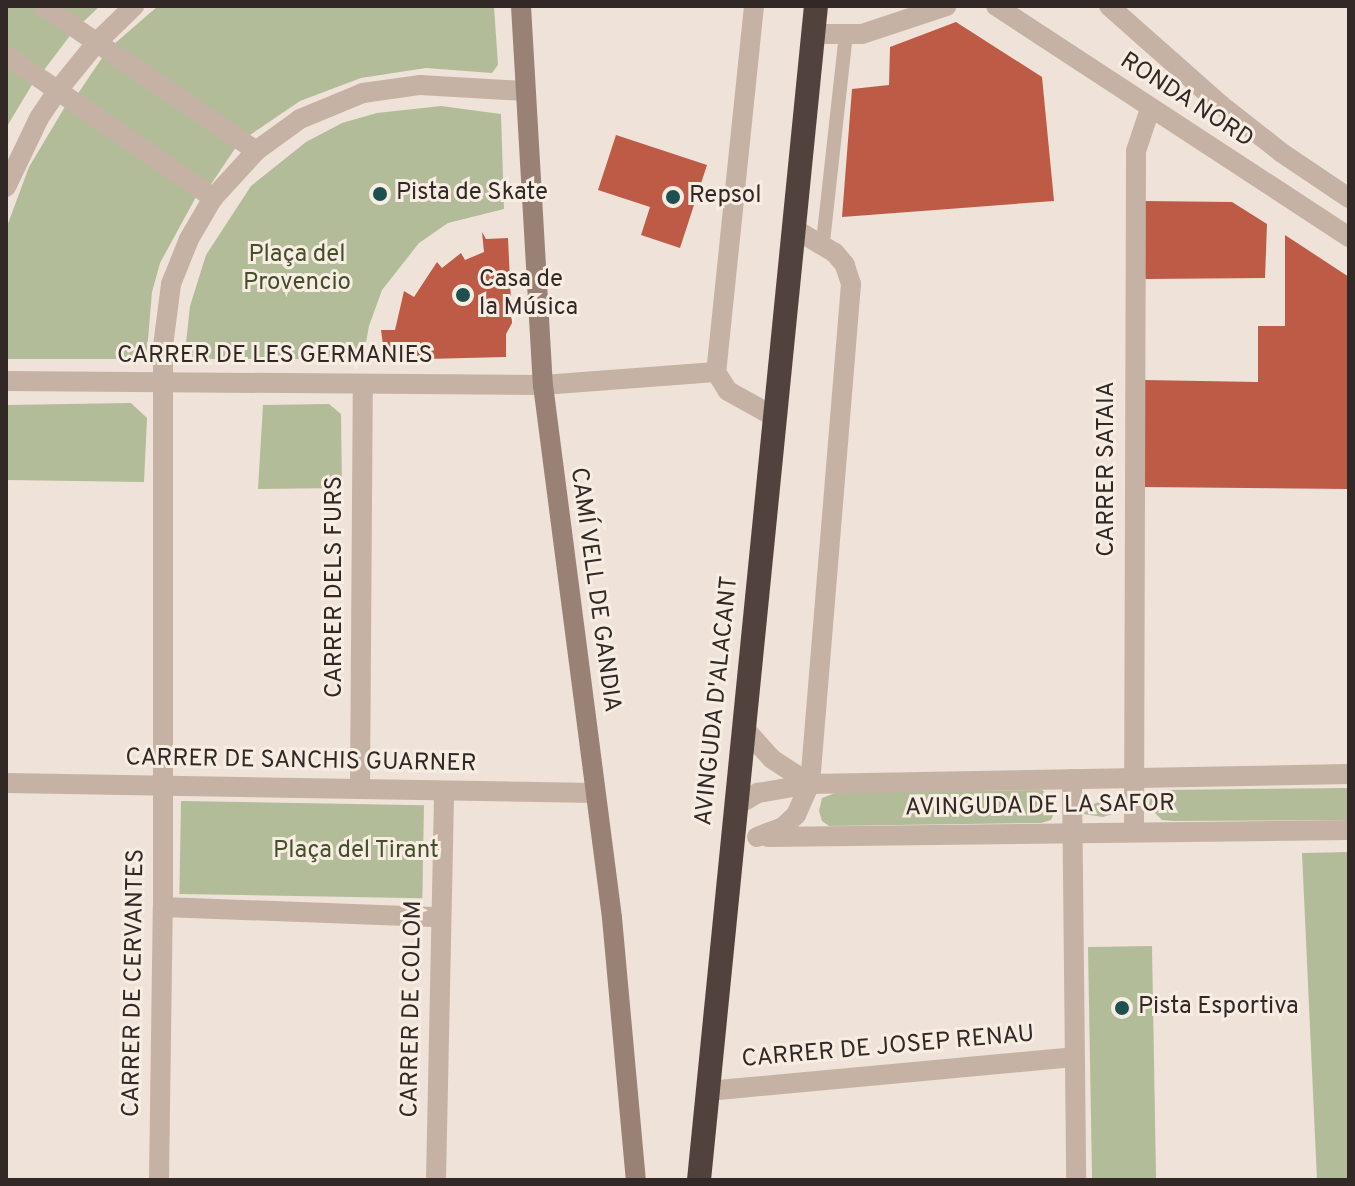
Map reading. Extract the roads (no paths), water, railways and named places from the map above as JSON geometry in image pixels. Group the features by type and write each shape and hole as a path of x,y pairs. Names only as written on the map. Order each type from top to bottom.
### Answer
{"highway":[{"name":"AVINGUDA D'ALACANT","path":"699,1180 816,6"}],"street":[{"path":"43,6 256,151"},
{"path":"6,187 39,118 58,90 97,42 134,6"},
{"name":"CAMÍ VELL DE GANDIA","path":"521,6 543,385 612,918 636,1180"},
{"path":"754,6 716,372 728,391 773,416"},
{"path":"813,34 862,34 946,6"},
{"name":"RONDA NORD","path":"996,6 1349,237"},
{"path":"1109,6 1221,105 1282,153 1349,198"},
{"path":"6,55 213,198"},
{"path":"163,382 165,310 171,284 189,239 213,198 256,151 300,119 363,93 449,84 525,91"},
{"name":"CARRER SATAIA","path":"1134,832 1136,151 1150,109"},
{"path":"757,837 783,827 796,815 810,784 851,284 845,265 823,242 793,228"},
{"name":"CARRER DE LES GERMANIES","path":"6,381 543,385 716,372"},
{"name":"CARRER DE CERVANTES","path":"159,1180 163,907 163,382"},
{"name":"CARRER DELS FURS","path":"360,789 363,384"},
{"path":"743,727 772,759 810,784"},
{"name":"AVINGUDA DE LA SAFOR","path":"736,806 758,793 810,784 1349,774"},
{"path":"1072,779 1076,1180"},
{"name":"CARRER DE SANCHIS GUARNER","path":"6,783 595,793"},
{"name":"CARRER DE COLOM","path":"436,1180 444,791"},
{"name":"AVINGUDA DE LA SAFOR","path":"732,837 1349,830"},
{"path":"163,907 440,917"},
{"name":"CARRER DE JOSEP RENAU","path":"708,1091 1073,1057"}],"lane":[{"path":"823,242 846,35"}],"place":[{"name":"Pista de Skate","path":"380,194"},
{"name":"Repsol","path":"673,197"},
{"name":"Casa de la Música","path":"463,295"},
{"name":"Pista Esportiva","path":"1122,1008"}],"park label":[{"name":"Plaça del Provencio","path":"297,270"},
{"name":"Plaça del Tirant","path":"356,852"}]}
